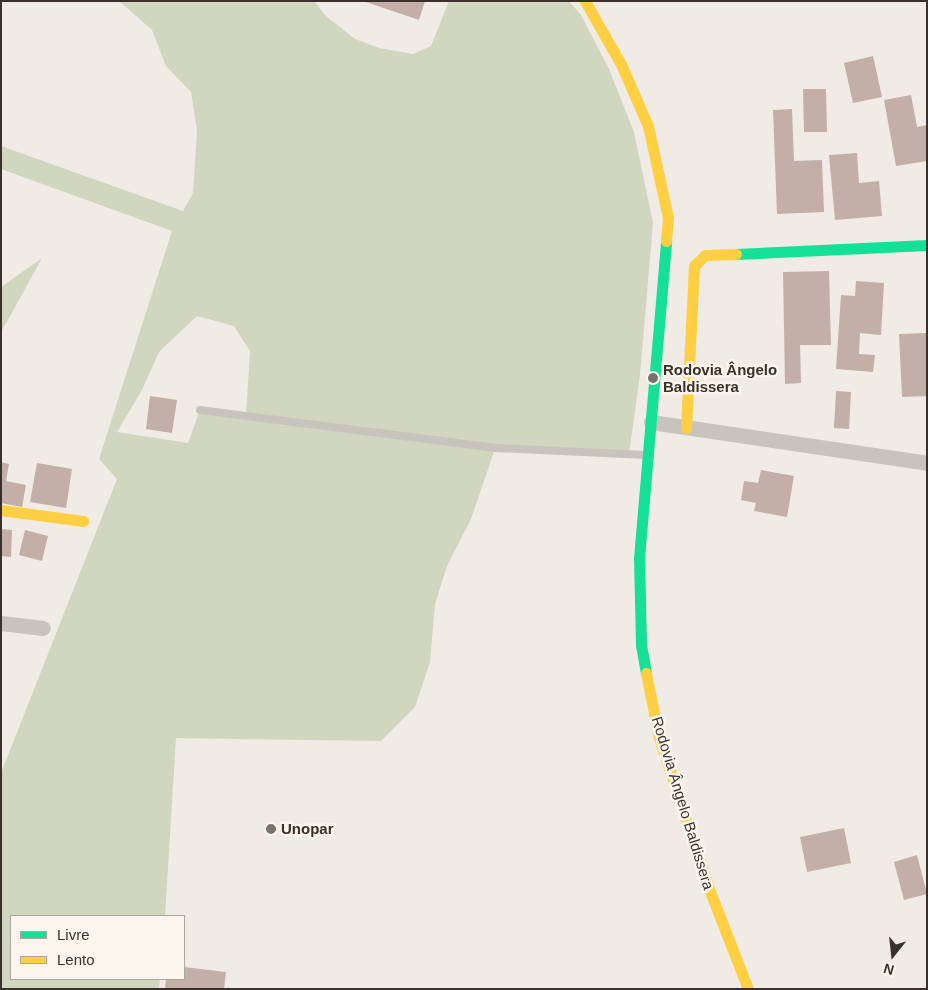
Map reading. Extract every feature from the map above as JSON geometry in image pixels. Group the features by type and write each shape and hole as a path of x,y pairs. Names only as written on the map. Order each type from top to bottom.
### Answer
{"street":[{"name":"Rodovia Ângelo Baldissera","path":"585,1 621,64 648,126 668,218 639,558 641,645 659,738 711,894 748,989"},
{"path":"686,428 694,266 705,255 927,245"},
{"path":"651,422 927,463"},
{"path":"1,510 83,521"},
{"path":"1,623 43,628"}],"lane":[{"path":"200,410 495,448 648,455"}],"green space":[{"path":"119,1 314,1 326,16 355,39 379,48 413,54 431,46 449,1 569,1 581,15 609,69 634,132 653,223 640,375 629,454 495,449 471,519 447,566 435,604 430,662 415,707 381,741 176,738 165,915 10,915 10,980 160,980 159,989 1,989 1,773 117,479 99,459 172,231 1,169 1,146 183,211 193,193 197,130 191,92 166,66 152,30","holes":["197,316 234,326 250,351 246,416 200,410 188,443 117,432 142,390 159,352"]},
{"path":"42,258 9,318 1,332 1,287"}],"building":[{"path":"363,1 425,1 419,20"},
{"path":"873,56 882,97 853,103 844,63"},
{"path":"803,89 826,89 827,132 804,132"},
{"path":"911,95 917,127 927,125 927,161 896,166 884,100"},
{"path":"792,109 794,161 822,160 824,212 777,214 773,110"},
{"path":"857,153 859,183 879,181 882,216 835,220 829,155"},
{"path":"829,271 831,345 800,345 801,383 785,384 783,272"},
{"path":"856,281 884,283 881,335 860,333 859,354 875,355 873,372 836,369 841,295 855,296"},
{"path":"927,333 927,396 902,397 899,334"},
{"path":"836,391 851,392 849,429 834,428"},
{"path":"150,396 177,400 172,433 146,429"},
{"path":"1,462 9,464 6,481 26,485 22,507 1,503"},
{"path":"37,463 72,469 66,508 30,502"},
{"path":"761,470 794,476 787,517 754,511 756,503 741,500 744,481 758,483"},
{"path":"1,529 12,530 11,557 1,556"},
{"path":"25,530 48,536 42,561 19,555"},
{"path":"844,828 851,863 807,872 800,837"},
{"path":"917,855 927,894 904,900 894,862"},
{"path":"185,967 226,972 224,989 165,989 166,980 185,980"}],"traffic: fast":[{"path":"646,673 641,645 639,558 666,241"},
{"path":"736,254 927,245"}],"traffic: slow":[{"path":"585,1 621,64 648,126 668,218 666,241"},
{"path":"686,428 694,266 705,255 736,254"},
{"path":"1,510 83,521"},
{"path":"646,673 659,738 711,894 748,989"}],"place":[{"name":"Rodovia Ângelo Baldissera","path":"653,378"},
{"name":"Unopar","path":"271,829"}]}
